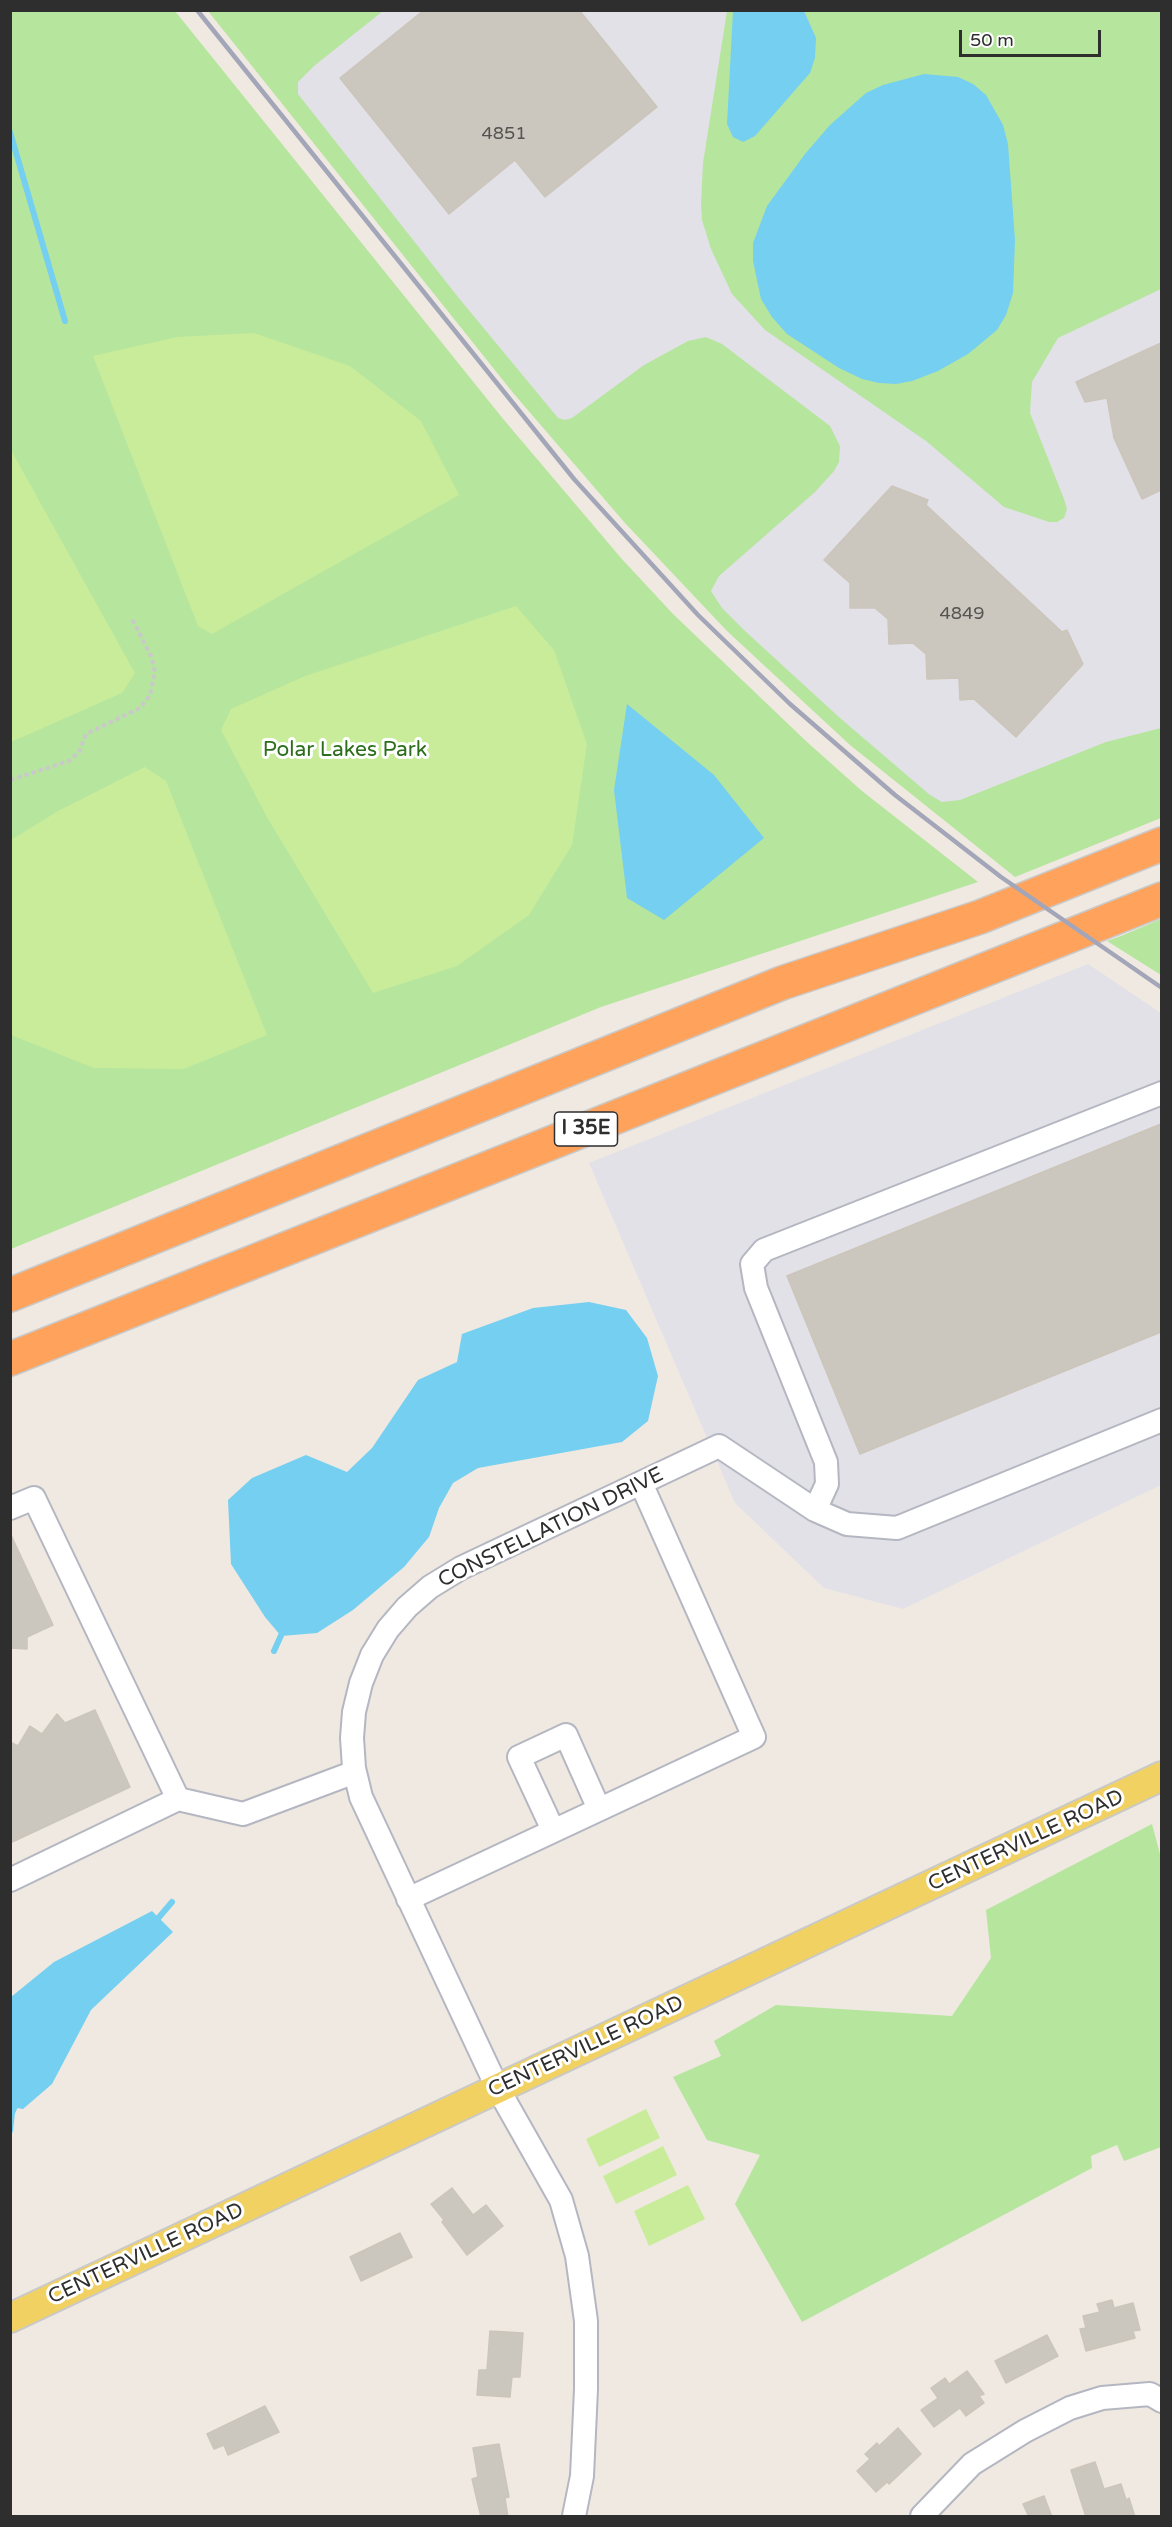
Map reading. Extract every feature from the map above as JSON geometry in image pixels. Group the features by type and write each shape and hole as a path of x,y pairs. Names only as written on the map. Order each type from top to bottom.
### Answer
{"highway":[{"path":"10,1295 782,983 981,917 1161,844"},
{"name":"I 35E","path":"10,1359 1161,899"}],"main road":[{"name":"CENTERVILLE ROAD","path":"10,2318 1161,1776"}],"street":[{"path":"1161,1093 764,1250 752,1264 756,1287 826,1462 827,1484 815,1510 847,1524 897,1528 1161,1420"},
{"name":"CONSTELLATION DRIVE","path":"574,2517 582,2476 586,2390 586,2321 577,2256 561,2200 497,2087 370,1822 355,1772 352,1738 354,1712 361,1683 388,1629 407,1607 430,1587 461,1568 719,1446 815,1510"},
{"path":"408,1899 754,1737 641,1483"},
{"path":"10,1508 34,1498 178,1798"},
{"path":"553,1830 519,1757 566,1735 599,1809"},
{"path":"10,1880 178,1798 243,1814 355,1772"},
{"path":"922,2517 972,2464 1025,2431 1070,2408 1102,2398 1150,2394 1161,2401"}],"path":[{"path":"10,780 69,761 79,752 86,734 140,708 150,695 155,672 151,656 131,617"}],"shaded area":[{"path":"219,11 1161,11 1161,806 934,804 698,590"},
{"path":"1088,964 1161,1013 1161,1485 903,1609 824,1588 735,1503 589,1163"}],"green space":[{"name":"Polar Lakes Park","path":"11,11 175,11 504,420 621,558 673,614 807,742 862,791 978,882 601,1007 11,1249"},
{"path":"208,11 383,11 314,66 298,82 298,94 458,297 558,418 565,420 572,418 644,365 688,341 706,337 722,344 830,426 840,446 839,462 834,471 815,492 719,576 711,591 722,608 745,631 840,718 930,795 942,802 960,800 1106,742 1161,728 1161,818 1015,877 850,745 727,631 625,523 514,394"},
{"path":"727,11 1161,11 1161,289 1058,338 1032,382 1030,413 1064,499 1067,509 1064,518 1057,522 1049,522 1004,507 926,441 765,330 732,294 711,249 702,220 701,204 703,163"},
{"path":"254,333 350,366 421,421 459,495 212,634 198,626 93,356 177,337"},
{"path":"11,450 135,673 122,693 11,742"},
{"path":"516,606 554,650 587,744 572,845 529,915 457,966 373,993 268,819 221,730 231,709 305,676"},
{"path":"145,767 166,781 267,1035 184,1069 94,1068 11,1035 11,840 58,811"},
{"path":"1161,919 1161,975 1107,941 1121,936"},
{"path":"1152,1824 1162,1862 1161,2147 1124,2161 1117,2145 1091,2156 1092,2168 802,2322 735,2204 760,2155 707,2140 673,2077 721,2056 714,2041 776,2005 952,2016 991,1958 986,1910"},
{"path":"646,2109 660,2138 599,2167 586,2139"},
{"path":"663,2146 677,2175 616,2204 603,2176"},
{"path":"688,2185 705,2219 649,2246 634,2211"}],"water":[{"path":"733,11 804,11 816,38 815,58 810,73 755,136 743,142 733,137 727,124"},
{"path":"924,74 958,77 973,84 986,95 1003,125 1008,144 1015,240 1013,293 1006,315 997,330 968,354 938,371 912,381 896,384 879,383 862,379 839,368 787,334 772,317 761,299 753,261 753,243 767,206 805,154 830,125 866,93 883,85"},
{"path":"627,704 714,775 764,838 664,920 627,898 614,790"},
{"path":"589,1302 626,1310 647,1338 658,1376 648,1421 622,1442 478,1468 453,1483 439,1508 429,1537 404,1567 353,1610 317,1633 281,1636 265,1617 231,1564 228,1500 252,1478 306,1455 347,1472 372,1448 418,1380 457,1362 462,1334 533,1308"},
{"path":"152,1911 173,1932 91,2010 52,2084 23,2109 11,2107 11,1997 54,1962"}],"building":[{"path":"424,10 579,10 657,107 545,197 515,160 449,214 340,78"},
{"path":"1161,343 1161,490 1142,499 1114,438 1107,398 1085,402 1076,382"},
{"path":"892,486 928,500 926,505 1062,632 1067,630 1083,664 1016,737 974,699 960,700 959,678 927,679 926,654 913,643 889,644 888,619 875,608 850,608 850,583 824,560"},
{"path":"1161,1124 1161,1332 860,1454 787,1276"},
{"path":"10,1533 53,1625 27,1637 27,1649 10,1648"},
{"path":"95,1710 130,1787 10,1843 10,1742 18,1746 30,1726 42,1734 57,1714 65,1723"},
{"path":"452,2188 473,2215 486,2205 503,2226 467,2255 431,2204"},
{"path":"400,2233 412,2257 361,2281 350,2257"},
{"path":"1112,2300 1114,2308 1133,2303 1140,2330 1133,2331 1135,2338 1086,2351 1080,2329 1086,2328 1083,2316 1100,2312 1097,2304"},
{"path":"490,2331 523,2333 520,2377 512,2377 510,2397 477,2395 479,2370 487,2370"},
{"path":"1047,2335 1058,2356 1006,2383 995,2361"},
{"path":"967,2371 984,2394 979,2396 984,2403 966,2416 960,2408 934,2427 921,2410 938,2398 931,2388 945,2378 949,2384"},
{"path":"265,2406 279,2432 228,2455 224,2445 214,2449 207,2434"},
{"path":"898,2428 921,2454 889,2484 887,2482 876,2492 857,2471 870,2459 865,2454 877,2443 879,2446"},
{"path":"499,2444 509,2497 505,2498 508,2517 481,2517 472,2479 478,2477 473,2448"},
{"path":"1095,2462 1104,2489 1121,2484 1126,2500 1129,2498 1135,2517 1086,2517 1071,2470"},
{"path":"1044,2496 1052,2517 1029,2517 1023,2504"}],"waterway":[{"path":"10,132 65,321"},
{"path":"274,1651 283,1631"},
{"path":"155,1922 172,1902"},
{"path":"10,2131 12,2113 17,2101"}],"railway":[{"path":"197,10 574,479 698,615 790,704 895,795 1001,877 1162,988"}]}
